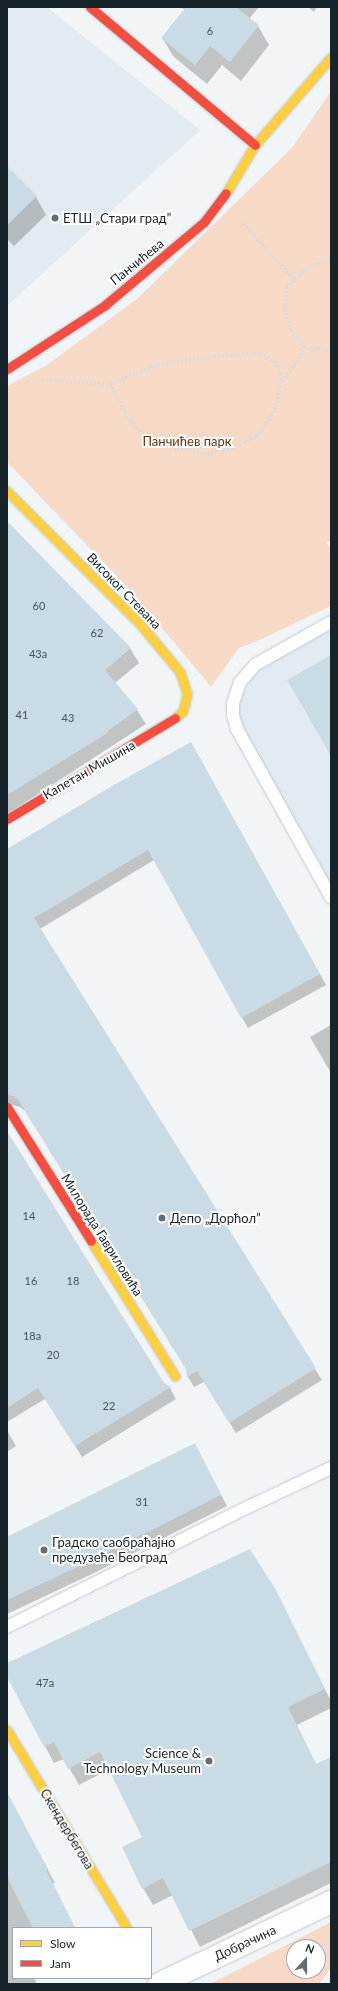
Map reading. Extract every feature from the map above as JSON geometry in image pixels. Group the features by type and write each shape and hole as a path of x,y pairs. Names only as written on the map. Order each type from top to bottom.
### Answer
{"street":[{"path":"90,7 255,146"},
{"name":"Панчићева","path":"8,368 105,305 192,232 221,202 255,146 331,57"},
{"name":"Високог Стевана","path":"7,491 140,624 180,672 187,694 183,711 171,722"},
{"name":"Капетан Мишина","path":"7,819 171,722"},
{"name":"Милорада Гавриловића","path":"7,1107 175,1376"},
{"name":"Скендербегова","path":"7,1730 125,1927"},
{"name":"Добрачина","path":"157,1980 331,1902"}],"lane":[{"path":"331,622 255,665 240,682 233,703 233,715 237,729 331,897"},
{"path":"7,1627 248,1507 331,1468"}],"path":[{"path":"250,229 295,280"},
{"path":"331,258 305,269 288,287 285,309 291,330 306,348 331,349"},
{"path":"280,383 306,348"},
{"path":"8,368 41,379 110,384 157,365 215,356 260,354 276,362 281,379 277,403 269,420 256,436 233,448 207,453 177,449 148,439 133,425 110,384"}],"shaded area":[{"name":"ЕТШ „Стари град”","path":"7,7 47,7 200,130 7,306"},
{"path":"331,627 331,887 242,726 239,713 242,695 261,668"}],"green space":[{"name":"Панчићев парк","path":"331,91 331,541 326,542 331,549 331,606 264,638 239,648 211,687 134,594 7,462 7,386 47,365 138,298 292,148"},
{"path":"331,1922 331,1968 326,1975 326,1939 298,1939"},
{"path":"286,1945 286,1979 323,1979 319,1984 210,1984"}],"building":[{"path":"186,7 236,7 259,25 230,62 210,46 195,65 161,38"},
{"path":"7,166 37,196 7,225"},
{"path":"7,521 131,648 105,670 138,709 108,731 109,732 7,795"},
{"path":"331,655 331,756 287,680"},
{"name":"Депо „Дорћол”","path":"191,742 320,974 241,1018 148,850 34,918 316,1368 229,1423 197,1371 187,1377 186,1369 18,1100 13,1096 7,1095 7,849 112,786"},
{"path":"7,1131 164,1383 171,1387 75,1446 38,1388 7,1408"},
{"path":"195,1443 221,1495 88,1562 7,1600 7,1537"},
{"name":"Science & Technology Museum","path":"250,1549 276,1590 325,1689 288,1707 316,1764 331,1757 331,1862 189,1931 163,1878 142,1889 122,1847 142,1837 100,1752 68,1769 54,1742 44,1747 7,1677 7,1663"},
{"path":"7,1792 48,1869 46,1870 74,1927 32,1927 7,1876"}],"traffic: slow":[{"path":"226,193 255,145 331,57"},
{"path":"7,491 140,624 180,672 187,694 183,711 175,718"},
{"path":"91,1241 175,1376"},
{"path":"7,1730 126,1927"}],"traffic: jam":[{"path":"90,7 255,145"},
{"path":"7,369 105,305 204,222 226,193"},
{"path":"7,819 175,718"},
{"path":"7,1107 91,1241"}],"place":[{"name":"ЕТШ „Стари град”","path":"55,218"},
{"name":"Депо „Дорћол”","path":"162,1218"},
{"name":"Градско саобраћајно предузеће Београд","path":"44,1550"},
{"name":"Science & Technology Museum","path":"209,1761"}]}
